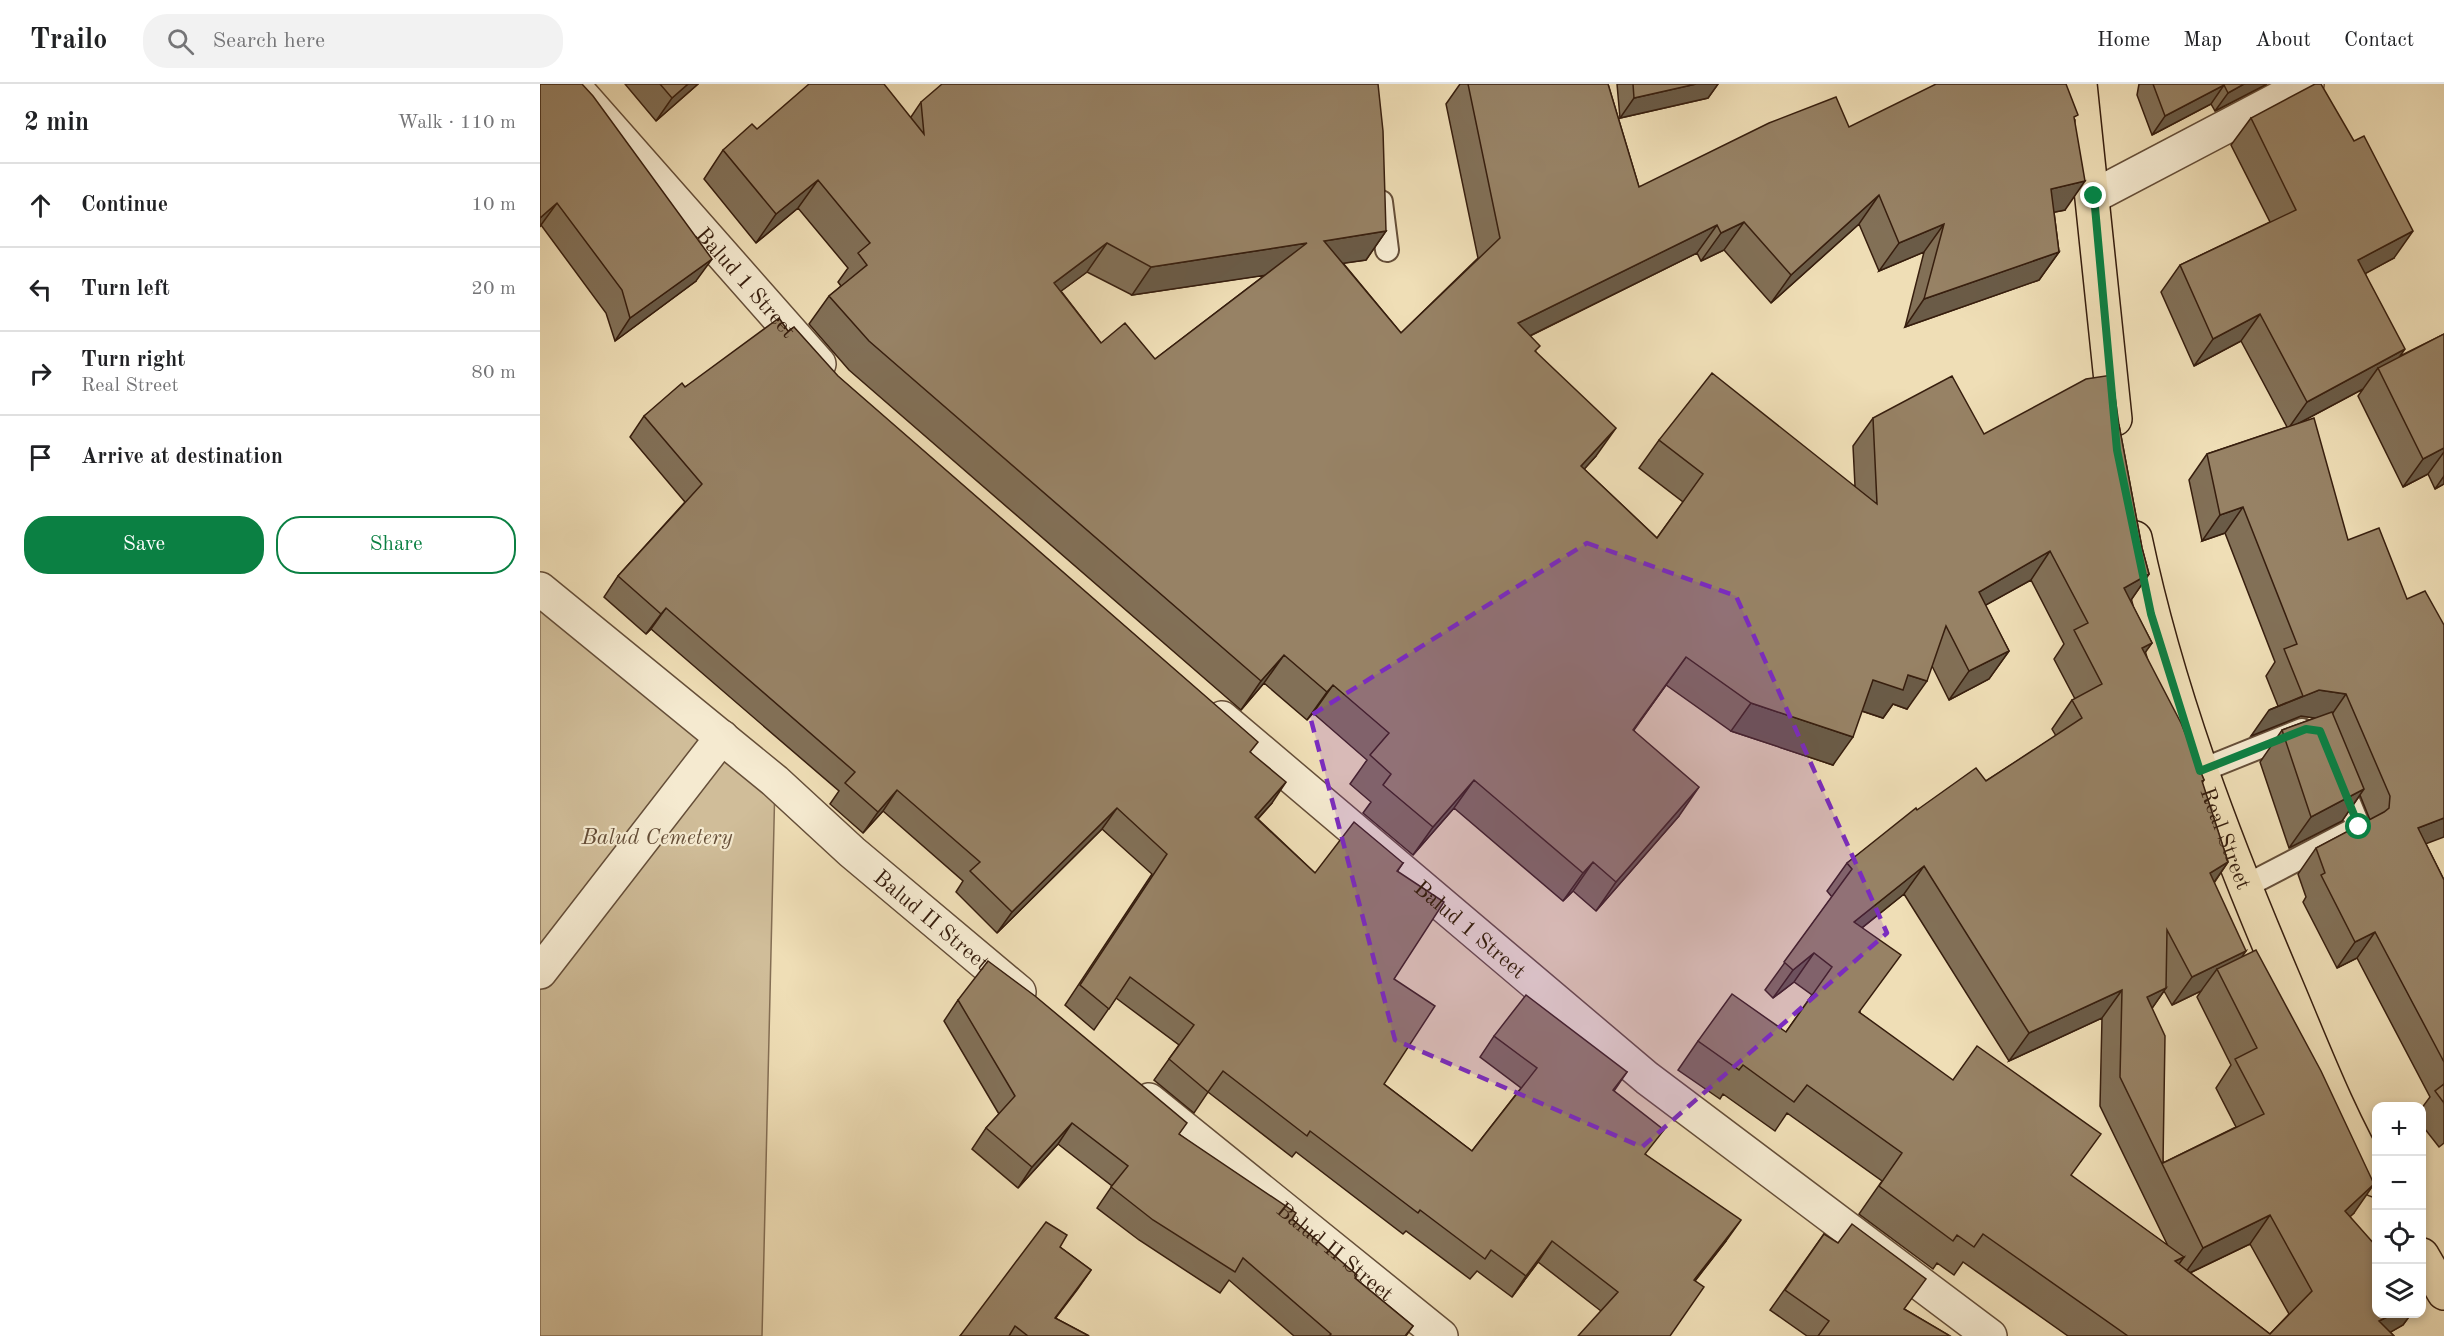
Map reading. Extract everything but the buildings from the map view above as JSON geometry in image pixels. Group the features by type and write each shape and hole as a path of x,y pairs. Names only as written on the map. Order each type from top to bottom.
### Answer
{"main road":[{"path":"2080,84 2094,196 2117,450"},
{"name":"Real Street","path":"2129,508 2151,614 2200,771 2244,887 2348,1133 2372,1173"},
{"path":"2426,1263 2444,1293"}],"street":[{"name":"Balud 1 Street","path":"572,84 836,383"},
{"path":"2094,196 2307,84"},
{"name":"Balud II Street","path":"540,589 776,781 852,852 1041,1010"},
{"name":"Balud 1 Street","path":"1202,701 1647,1078 1990,1336"},
{"path":"540,972 723,737"},
{"name":"Balud II Street","path":"1122,1077 1441,1336"}],"lane":[{"path":"1379,179 1387,250"},
{"path":"2200,771 2306,729 2320,731 2324,742"},
{"path":"2244,887 2359,827 2333,763"}],"highlighted area":[{"path":"1587,543 1736,596 1887,933 1642,1147 1395,1040 1310,716"}],"green space":[{"name":"Balud Cemetery","path":"540,589 775,781 762,1336 540,1336"}],"route":[{"path":"2094,196 2117,450 2151,614 2200,771 2306,729 2320,731 2359,827"}]}
